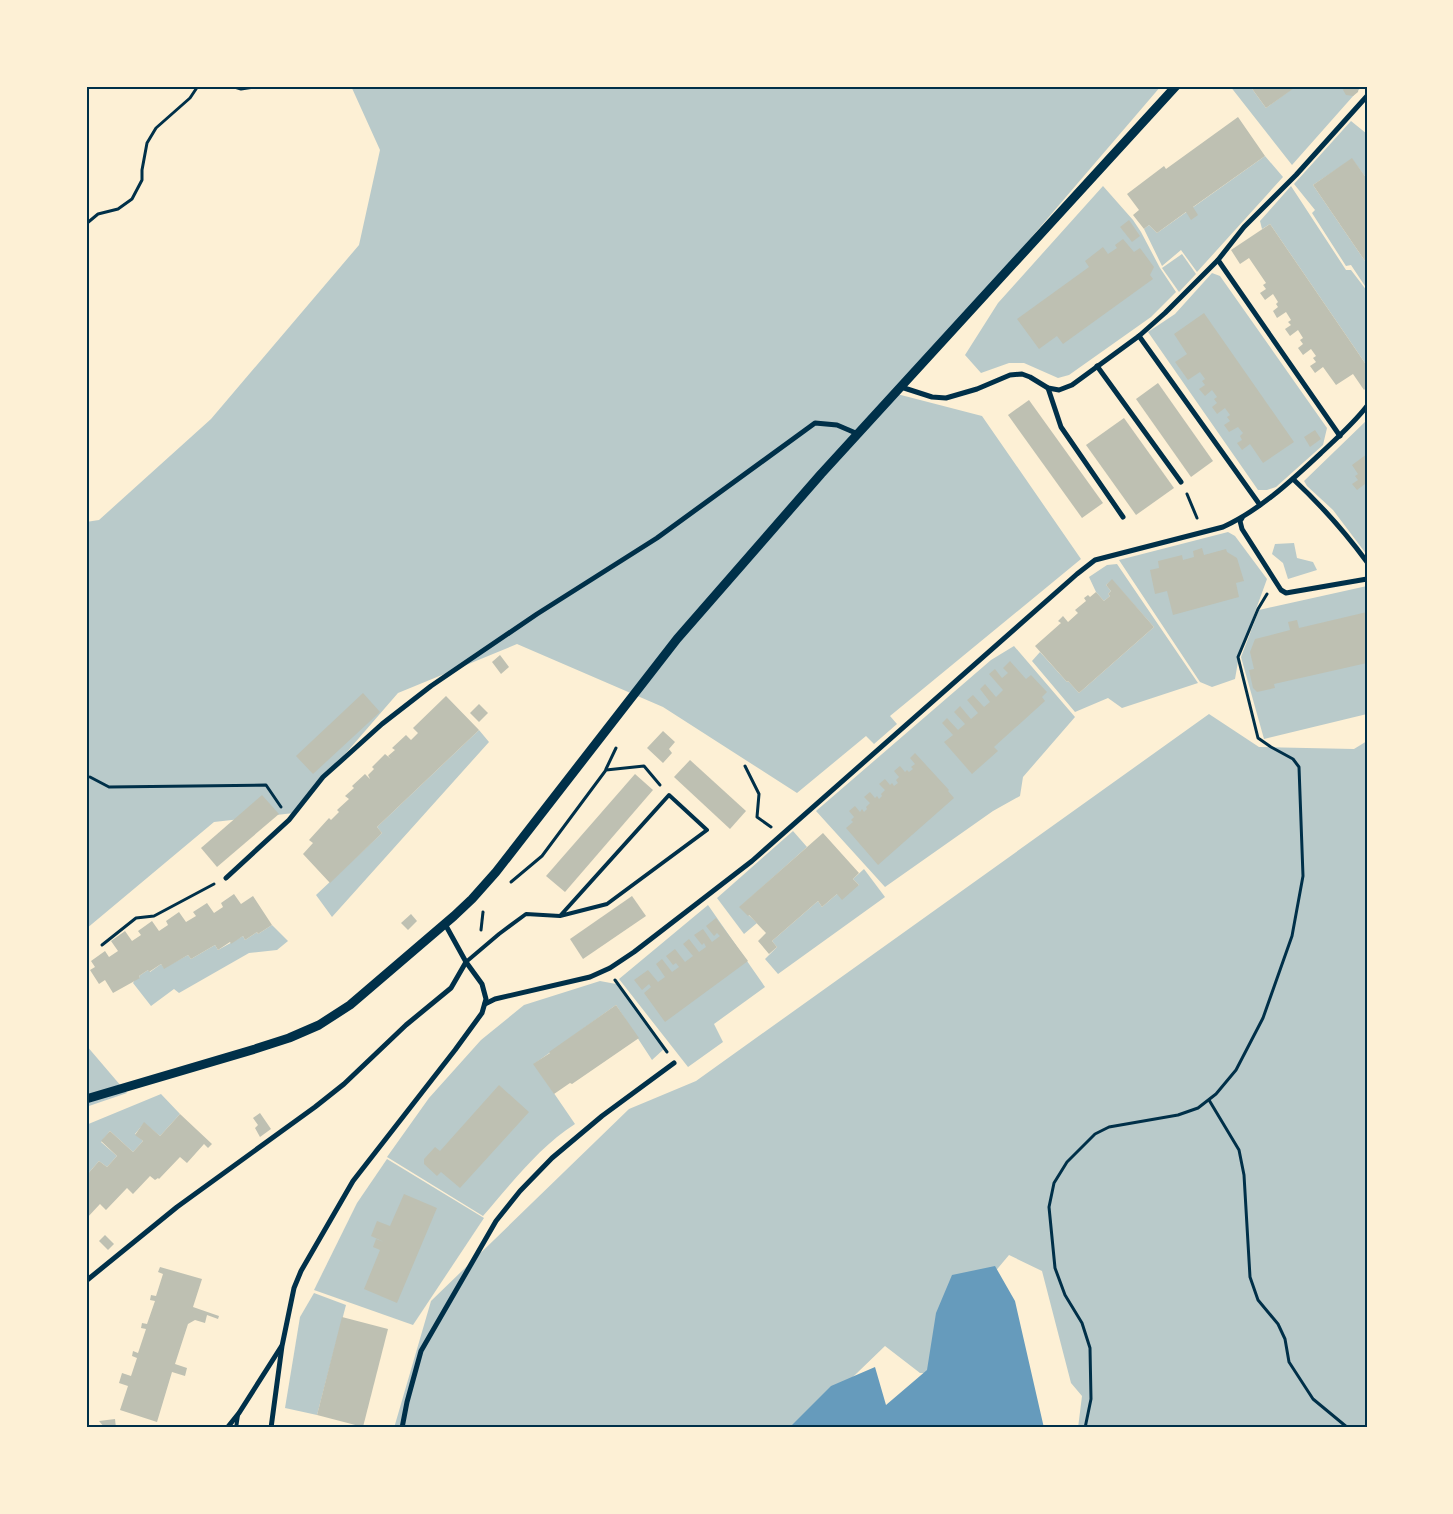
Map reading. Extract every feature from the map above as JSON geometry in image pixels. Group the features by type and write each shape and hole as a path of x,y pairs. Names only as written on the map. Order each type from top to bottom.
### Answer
{"street":[{"path":"86,1099 289,1038 319,1024 350,1005 472,899 496,872 677,639 789,510 1176,86"},
{"path":"901,387 932,397 946,398 977,389 1010,375 1022,374 1048,388 1059,390 1072,386 1139,336 1166,313 1218,260 1244,227 1296,175 1367,96"},
{"path":"1218,260 1340,436"},
{"path":"1139,336 1260,505"},
{"path":"1097,366 1181,482"},
{"path":"1048,388 1061,427 1123,517"},
{"path":"485,1004 495,999 590,977 607,970 656,936 752,861 1095,560 1223,527 1242,518 1294,479 1340,436 1367,406"},
{"path":"226,878 289,820 324,777 341,761 382,724 431,686 537,614 657,538 755,466 781,450 815,423 837,425 858,434"},
{"path":"1294,479 1322,506 1367,562"},
{"path":"1242,518 1240,521 1242,528 1280,590 1286,593 1367,579"},
{"path":"271,1428 282,1346 294,1288 298,1280 353,1181 482,1014 486,999 482,984 466,962 445,924"},
{"path":"86,1281 177,1207 344,1084 406,1025 451,988 466,962"},
{"path":"402,1428 421,1351 496,1221 520,1191 552,1158 602,1116 674,1063"},
{"path":"227,1428 239,1413 282,1346"}],"lane":[{"path":"466,962 526,914 560,916 607,904 707,830 669,795 560,916"},
{"path":"236,1428 239,1413"}],"path":[{"path":"86,224 98,214 118,209 132,199 142,180 147,143 156,128 190,98 198,86"},
{"path":"231,86 241,89 260,86"},
{"path":"1181,482 1204,532"},
{"path":"1086,1428 1091,1399 1090,1348 1082,1323 1065,1295 1055,1268 1049,1207 1054,1183 1067,1162 1095,1134 1109,1127 1178,1115 1198,1108 1216,1094 1236,1070 1263,1018 1292,936 1303,876 1299,767 1293,759 1258,738 1238,657 1258,610 1274,580"},
{"path":"509,884 542,856 606,770 644,766 669,795"},
{"path":"745,766 759,794 756,817 772,828"},
{"path":"90,777 109,787 266,785 289,820"},
{"path":"102,945 136,918 154,916 226,878"},
{"path":"487,907 483,912 481,930 489,942"},
{"path":"607,970 674,1063"},
{"path":"1209,1100 1239,1150 1244,1175 1250,1277 1258,1300 1278,1324 1285,1339 1289,1362 1313,1399 1348,1428"}],"shaded area":[{"path":"351,86 1161,86 897,394 982,416 1081,559 890,716 897,724 874,744 866,736 797,793 663,707 517,644 398,693 294,813 214,822 86,929 86,522 99,520 211,419 359,245 380,150"},
{"path":"1230,86 1250,86 1266,108 1296,86 1362,86 1292,165"},
{"path":"1351,121 1367,134 1367,179 1352,159 1313,185 1367,264 1367,289 1351,265 1346,266 1312,213 1315,210 1294,184"},
{"path":"1265,156 1283,177 1197,272 1181,250 1162,266 1144,229 1149,225 1157,233"},
{"path":"1103,186 1133,220 1176,292 1151,317 1069,375 1058,378 1024,363 1009,363 981,373 965,355 998,303"},
{"path":"1291,186 1346,270 1351,270 1367,291 1367,362 1365,363 1270,224 1262,229 1260,221"},
{"path":"1182,254 1196,274 1179,292 1162,268"},
{"path":"1212,273 1220,276 1327,428 1323,445 1276,487 1267,490 1258,490 1148,332 1175,314"},
{"path":"1367,420 1367,555 1333,510 1304,481"},
{"path":"1228,532 1235,536 1267,579 1239,656 1235,679 1212,687 1200,682 1119,560"},
{"path":"1294,543 1297,558 1313,562 1317,570 1288,579 1283,563 1272,554 1275,544"},
{"path":"1117,564 1198,683 1122,708 1108,698 1075,712 1032,661 1040,652 1079,693 1154,627 1112,580 1106,585 1111,591 1108,594 1110,596 1104,601 1096,592 1089,577 1107,565"},
{"path":"1367,586 1367,714 1264,739 1241,657 1259,610"},
{"path":"1014,646 1075,717 1023,777 1020,796 993,811 885,887 816,811 991,660"},
{"path":"1209,714 1259,747 1354,749 1367,741 1367,1428 1078,1428 1082,1396 1071,1383 1042,1271 1009,1255 962,1311 947,1374 920,1373 885,1346 800,1428 394,1428 431,1301 629,1109 696,1081"},
{"path":"479,730 489,742 332,917 316,895 382,833 377,827"},
{"path":"793,831 807,847 740,907 757,923 744,934 717,898"},
{"path":"864,869 885,897 778,974 765,959 777,947 772,941 818,901 822,907 837,894 859,885 853,879"},
{"path":"708,905 765,987 714,1024 723,1042 688,1067 619,979"},
{"path":"272,925 288,941 277,950 249,953 179,993 174,989 151,1006 133,983 136,978 140,978 139,976 148,970 150,972 161,964 164,968 188,955 191,959 215,945 218,950 243,936 245,940 257,932 258,934"},
{"path":"600,981 616,984 665,1048 652,1060 616,1005 534,1064 575,1124 538,1155 483,1216 387,1157 429,1098 481,1040 524,1005"},
{"path":"86,1045 121,1086 127,1093 86,1107"},
{"path":"161,1094 180,1114 160,1136 144,1123 135,1134 143,1141 133,1152 110,1131 101,1142 117,1156 107,1167 99,1161 86,1176 86,1125"},
{"path":"387,1159 484,1218 413,1325 314,1290 357,1203"},
{"path":"314,1293 346,1305 317,1415 285,1408 300,1317"}],"water":[{"path":"995,1266 1015,1301 1044,1428 789,1428 831,1386 875,1367 886,1405 927,1370 936,1313 952,1275"}],"building":[{"path":"1250,86 1297,86 1266,108"},
{"path":"1344,86 1359,86 1358,92 1353,96 1346,95 1343,90"},
{"path":"1238,117 1265,156 1193,207 1198,215 1191,220 1186,212 1157,233 1149,225 1144,229 1133,215 1139,210 1127,194 1164,166 1166,169"},
{"path":"1352,158 1367,179 1367,264 1313,185"},
{"path":"1129,220 1140,236 1132,242 1120,227"},
{"path":"1270,224 1365,363 1367,362 1367,387 1364,390 1353,374 1336,385 1323,367 1315,373 1310,366 1316,362 1313,358 1316,356 1311,349 1303,355 1298,348 1303,344 1300,340 1303,338 1298,330 1290,336 1285,329 1291,325 1288,322 1291,320 1286,312 1277,318 1273,311 1278,307 1276,304 1278,302 1273,294 1265,300 1260,293 1266,289 1263,285 1266,283 1249,258 1240,264 1231,250"},
{"path":"1123,239 1134,252 1140,248 1154,267 1150,275 1153,279 1063,344 1057,336 1039,349 1017,319 1089,267 1085,261 1103,247 1108,254 1117,248 1115,245"},
{"path":"1204,313 1294,442 1263,463 1250,444 1242,450 1237,443 1242,440 1240,436 1243,433 1238,427 1229,432 1224,425 1230,421 1227,417 1230,415 1225,408 1217,414 1212,407 1217,403 1214,399 1217,397 1212,390 1205,396 1199,389 1205,385 1202,381 1205,379 1200,372 1188,380 1175,362 1187,354 1174,334"},
{"path":"1158,383 1213,461 1191,477 1136,399"},
{"path":"1029,400 1103,503 1082,518 1008,415"},
{"path":"1124,418 1174,488 1136,515 1086,445"},
{"path":"1315,430 1321,439 1310,447 1304,437"},
{"path":"1367,454 1367,486 1365,484 1357,490 1352,484 1358,480 1355,476 1358,474 1352,465"},
{"path":"1202,548 1204,555 1226,549 1227,552 1237,558 1244,581 1236,583 1239,597 1173,615 1167,591 1155,594 1150,570 1159,568 1158,561 1182,555 1183,560 1194,557 1193,551"},
{"path":"1112,579 1154,627 1079,693 1035,646 1061,623 1058,621 1063,616 1068,622 1078,613 1075,610 1086,601 1084,598 1088,595 1090,597 1096,592 1104,601 1110,596 1108,594 1111,591 1106,585"},
{"path":"1367,612 1367,663 1274,684 1275,688 1257,692 1253,688 1249,670 1254,669 1250,652 1255,639 1290,630 1288,622 1297,620 1299,628"},
{"path":"500,655 509,667 501,674 492,662"},
{"path":"1010,661 1026,679 1031,675 1047,692 1042,697 1045,701 994,747 998,751 972,774 944,742 953,735 942,723 947,718 958,730 965,724 954,712 960,706 971,719 978,713 967,700 973,695 984,707 990,702 980,689 985,684 996,697 1003,690 989,674 995,669 1002,678 1008,673 1003,668"},
{"path":"363,693 380,712 313,774 296,756"},
{"path":"446,696 479,730 377,827 382,833 330,883 303,854 313,843 309,840 329,818 331,820 339,812 337,810 349,799 345,796 354,788 352,786 365,774 370,779 368,775 374,769 372,767 385,754 391,759 388,756 395,750 392,748 406,735 411,740 418,733 413,728"},
{"path":"479,704 488,713 479,722 470,713"},
{"path":"663,731 675,742 669,749 672,753 663,763 647,748"},
{"path":"915,753 954,798 878,865 846,828 853,822 851,820 854,817 849,811 855,806 860,812 862,809 864,812 870,803 864,797 870,792 875,798 877,796 879,799 885,790 879,784 885,779 890,785 892,783 894,786 898,783 896,780 899,777 894,771 900,766 905,772 913,769 911,767 915,764 910,758"},
{"path":"690,760 746,811 730,829 674,777"},
{"path":"635,774 653,790 565,892 546,876"},
{"path":"262,795 279,814 217,867 201,848"},
{"path":"823,833 859,873 853,879 859,885 842,900 837,894 822,907 818,901 772,941 777,947 769,954 758,941 766,933 739,907"},
{"path":"234,894 241,904 253,896 272,925 258,934 257,932 245,940 243,936 218,950 215,945 191,959 188,955 164,969 161,964 149,972 148,970 139,976 140,978 113,993 105,980 99,984 90,970 95,967 91,961 105,951 109,957 118,951 111,941 125,931 132,941 141,935 138,931 152,921 159,931 168,925 166,921 179,912 186,922 196,916 193,912 207,903 214,913 223,907 221,903"},
{"path":"632,896 646,916 583,959 570,939"},
{"path":"411,914 417,921 408,930 401,923"},
{"path":"716,918 748,961 665,1022 644,993 651,987 649,984 642,990 634,980 648,970 658,982 665,977 656,964 662,959 672,972 679,967 676,963 673,965 666,956 675,949 685,962 693,956 683,944 689,939 699,952 706,947 694,935 703,929 712,942 720,936 717,933 714,936 706,926"},
{"path":"616,1005 639,1038 572,1084 570,1083 554,1094 533,1064"},
{"path":"499,1085 529,1112 460,1188 441,1172 437,1176 424,1164 424,1159 435,1147 440,1151"},
{"path":"260,1113 271,1129 260,1137 255,1128 258,1125 253,1118"},
{"path":"180,1114 212,1144 208,1148 204,1144 187,1163 180,1157 159,1179 155,1180 150,1176 133,1194 127,1188 106,1210 100,1204 86,1219 86,1176 99,1161 107,1167 117,1156 101,1141 110,1131 133,1152 143,1141 135,1135 144,1122 160,1136"},
{"path":"404,1194 437,1208 397,1303 364,1289 380,1250 373,1247 376,1239 384,1242 371,1236 377,1221 390,1226"},
{"path":"105,1235 114,1244 108,1250 99,1241"},
{"path":"160,1267 202,1279 193,1307 219,1316 218,1319 207,1315 205,1323 195,1320 188,1324 175,1364 187,1368 185,1376 172,1372 157,1422 120,1410 128,1386 119,1383 122,1373 131,1376 137,1358 132,1356 133,1351 138,1353 146,1329 141,1328 142,1323 147,1324 155,1301 150,1300 151,1295 156,1296 163,1274 158,1272"},
{"path":"342,1317 388,1329 363,1427 317,1415"},
{"path":"115,1419 116,1428 105,1428 99,1421"}]}
